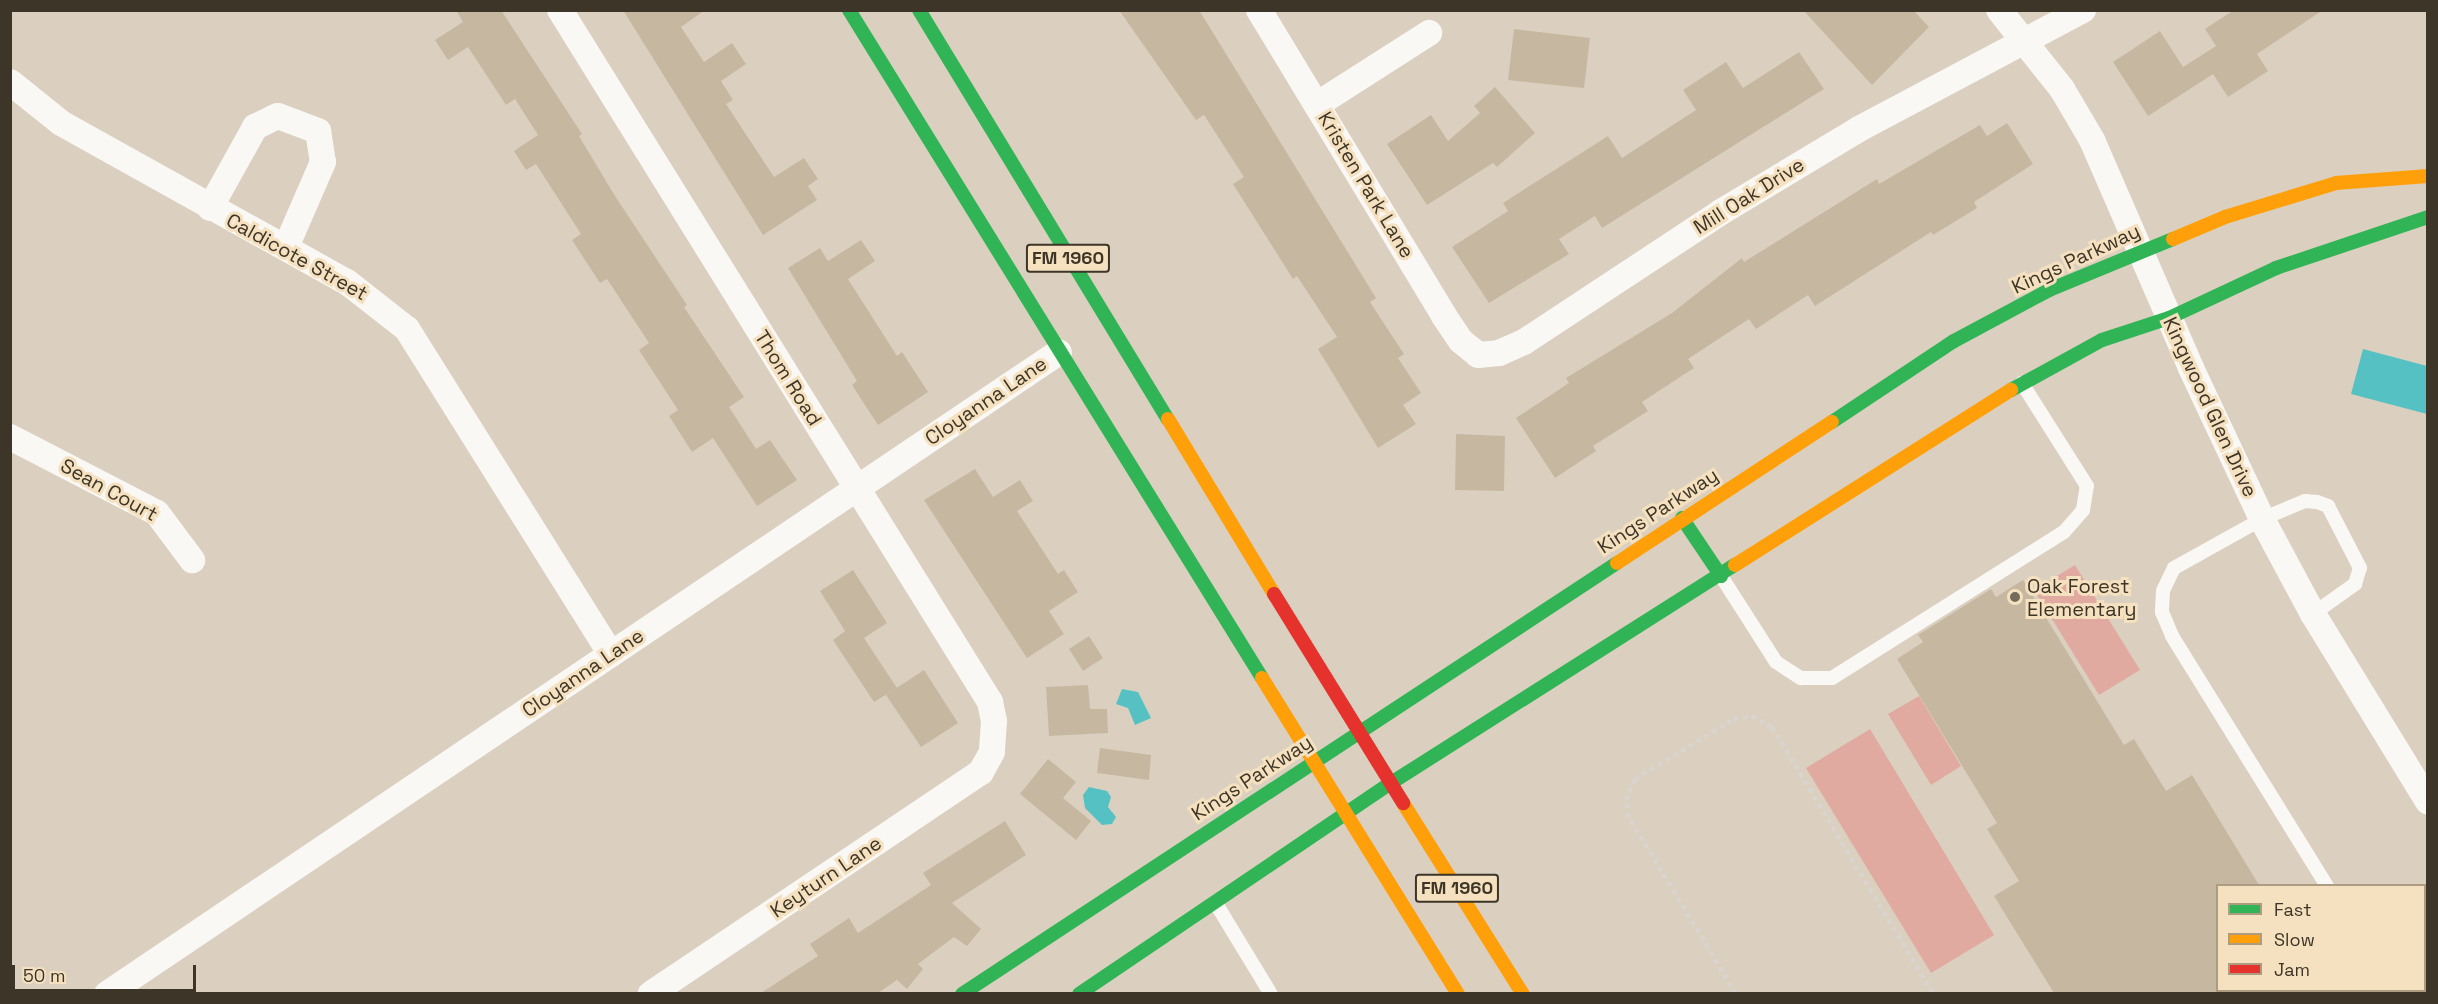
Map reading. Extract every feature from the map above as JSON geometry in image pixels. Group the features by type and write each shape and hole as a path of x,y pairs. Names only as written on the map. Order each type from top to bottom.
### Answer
{"street":[{"name":"Thom Road","path":"561,10 990,702 994,721 992,752"},
{"name":"FM 1960","path":"849,10 1458,993"},
{"name":"FM 1960","path":"919,10 1359,731 1523,993"},
{"name":"Kristen Park Lane","path":"1259,10 1318,104 1444,316 1461,341 1478,355"},
{"name":"Kingwood Glen Drive","path":"1999,10 2061,89 2092,140 2169,318 2262,519 2313,614 2427,802"},
{"name":"Mill Oak Drive","path":"1478,355 1499,353 1524,342 1722,212 1858,129 2083,10"},
{"path":"1318,104 1429,33"},
{"name":"Caldicote Street","path":"10,82 61,123 210,208 286,247 367,295 407,329 611,654"},
{"path":"210,208 255,127 278,116 318,131 323,162 286,247"},
{"name":"Kings Parkway","path":"962,993 1954,341 2049,290 2140,250 2225,217 2336,183 2427,176"},
{"path":"1079,993 1391,783 1721,576 2022,383 2103,340 2169,318 2276,268 2427,217"},
{"name":"Cloyanna Lane","path":"107,993 1059,352"},
{"name":"Sean Court","path":"10,437 157,513 192,560"},
{"path":"1682,518 1721,576"},
{"name":"Keyturn Lane","path":"651,993 981,772 992,752"}],"lane":[{"path":"1721,576 1781,667 1801,678 1832,678 2064,532 2083,510 2087,486 2022,383"},
{"path":"2313,614 2355,584 2360,568 2328,506 2306,501 2262,519 2174,568 2163,591 2162,612 2172,636 2326,884"},
{"path":"1215,902 1271,993"}],"path":[{"path":"1736,993 1629,817 1626,800 1635,779 1741,716 1762,720 1772,727 1933,993"}],"shaded area":[{"path":"2075,565 2140,670 2099,695 2034,590"},
{"path":"1919,696 1961,766 1931,785 1888,714"},
{"path":"1870,729 1994,935 1931,973 1806,768"}],"water":[{"path":"2363,349 2427,366 2427,414 2351,394"},
{"path":"1122,689 1138,692 1151,718 1135,725 1128,708 1116,704"},
{"path":"1089,787 1107,791 1111,797 1108,807 1116,817 1112,824 1102,825 1085,808 1083,795"}],"building":[{"path":"456,10 501,10 582,134 579,136 615,196 687,305 684,307 744,397 729,407 756,449 770,440 797,480 757,506 713,438 692,452 669,416 678,410 639,350 649,343 607,279 600,283 572,240 581,234 536,164 526,170 514,151 538,135 515,99 506,105 468,47 448,60 435,40 463,22"},
{"path":"623,10 705,10 681,27 704,62 732,43 746,64 721,81 733,100 726,104 774,177 804,158 818,179 808,186 817,200 763,235"},
{"path":"1119,10 1199,10 1376,298 1370,302 1404,354 1398,358 1421,393 1403,405 1416,424 1378,448 1318,349 1337,337 1297,276 1293,279 1233,184 1244,177 1204,115 1196,120"},
{"path":"1803,10 1913,10 1929,27 1872,85"},
{"path":"2234,10 2323,10 2257,54 2268,71 2228,97 2213,74 2148,116 2113,62 2160,31 2183,67 2216,46 2205,29"},
{"path":"1514,29 1590,38 1584,88 1508,80"},
{"path":"1799,52 1824,89 1602,228 1595,216 1559,239 1569,254 1489,303 1452,247 1508,211 1503,203 1608,136 1622,158 1696,110 1683,90 1726,62 1743,88"},
{"path":"1495,87 1535,133 1497,167 1493,163 1427,205 1387,144 1431,115 1448,141 1480,113 1474,106"},
{"path":"2007,123 2033,164 1974,202 1977,208 1933,235 1931,232 1815,306 1808,295 1756,329 1749,319 1688,359 1694,368 1642,402 1648,411 1593,446 1596,451 1555,478 1516,418 1569,383 1566,378 1672,313 1742,258 1744,262 1877,179 1879,184 1980,125 1987,136"},
{"path":"861,240 875,261 848,279 897,356 902,352 928,392 878,425 852,385 857,381 788,268 820,248 828,261"},
{"path":"1456,434 1505,436 1504,491 1455,490"},
{"path":"975,469 993,497 1020,480 1033,501 1017,511 1058,574 1064,570 1078,592 1049,611 1064,634 1027,658 924,500"},
{"path":"853,570 887,623 864,638 897,688 874,702 833,640 845,631 820,591"},
{"path":"2023,580 2124,745 2134,739 2166,791 2192,775 2258,884 2216,884 2217,993 2054,993 1994,896 2019,881 1987,829 1997,823 1897,659 1923,642 1918,635 1991,589 1996,597"},
{"path":"1089,636 1103,658 1083,671 1069,649"},
{"path":"924,670 958,723 921,747 886,695"},
{"path":"1088,685 1090,709 1107,709 1108,733 1049,736 1046,687"},
{"path":"1100,748 1151,755 1149,780 1097,773"},
{"path":"1048,759 1076,782 1063,798 1091,821 1076,840 1020,794"},
{"path":"1005,821 1026,855 952,903 981,929 967,946 954,937 918,964 923,969 907,989 897,980 878,993 761,993 818,956 810,944 849,918 858,933 931,885 923,873"}],"traffic: fast":[{"path":"849,10 1262,678"},
{"path":"919,10 1168,419"},
{"path":"2011,390 2102,340 2169,318 2276,268 2428,217"},
{"path":"1832,422 1954,341 2049,290 2173,239"},
{"path":"1682,518 1721,576"},
{"path":"962,994 1617,563"},
{"path":"1079,994 1391,783 1735,565"}],"traffic: slow":[{"path":"2173,239 2225,217 2336,183 2428,176"},
{"path":"1735,565 2011,390"},
{"path":"1168,419 1274,594"},
{"path":"1617,563 1832,422"},
{"path":"1262,678 1458,994"},
{"path":"1403,803 1523,994"}],"traffic: jam":[{"path":"1274,594 1403,803"}],"place":[{"name":"Oak Forest Elementary","path":"2015,597"}]}
